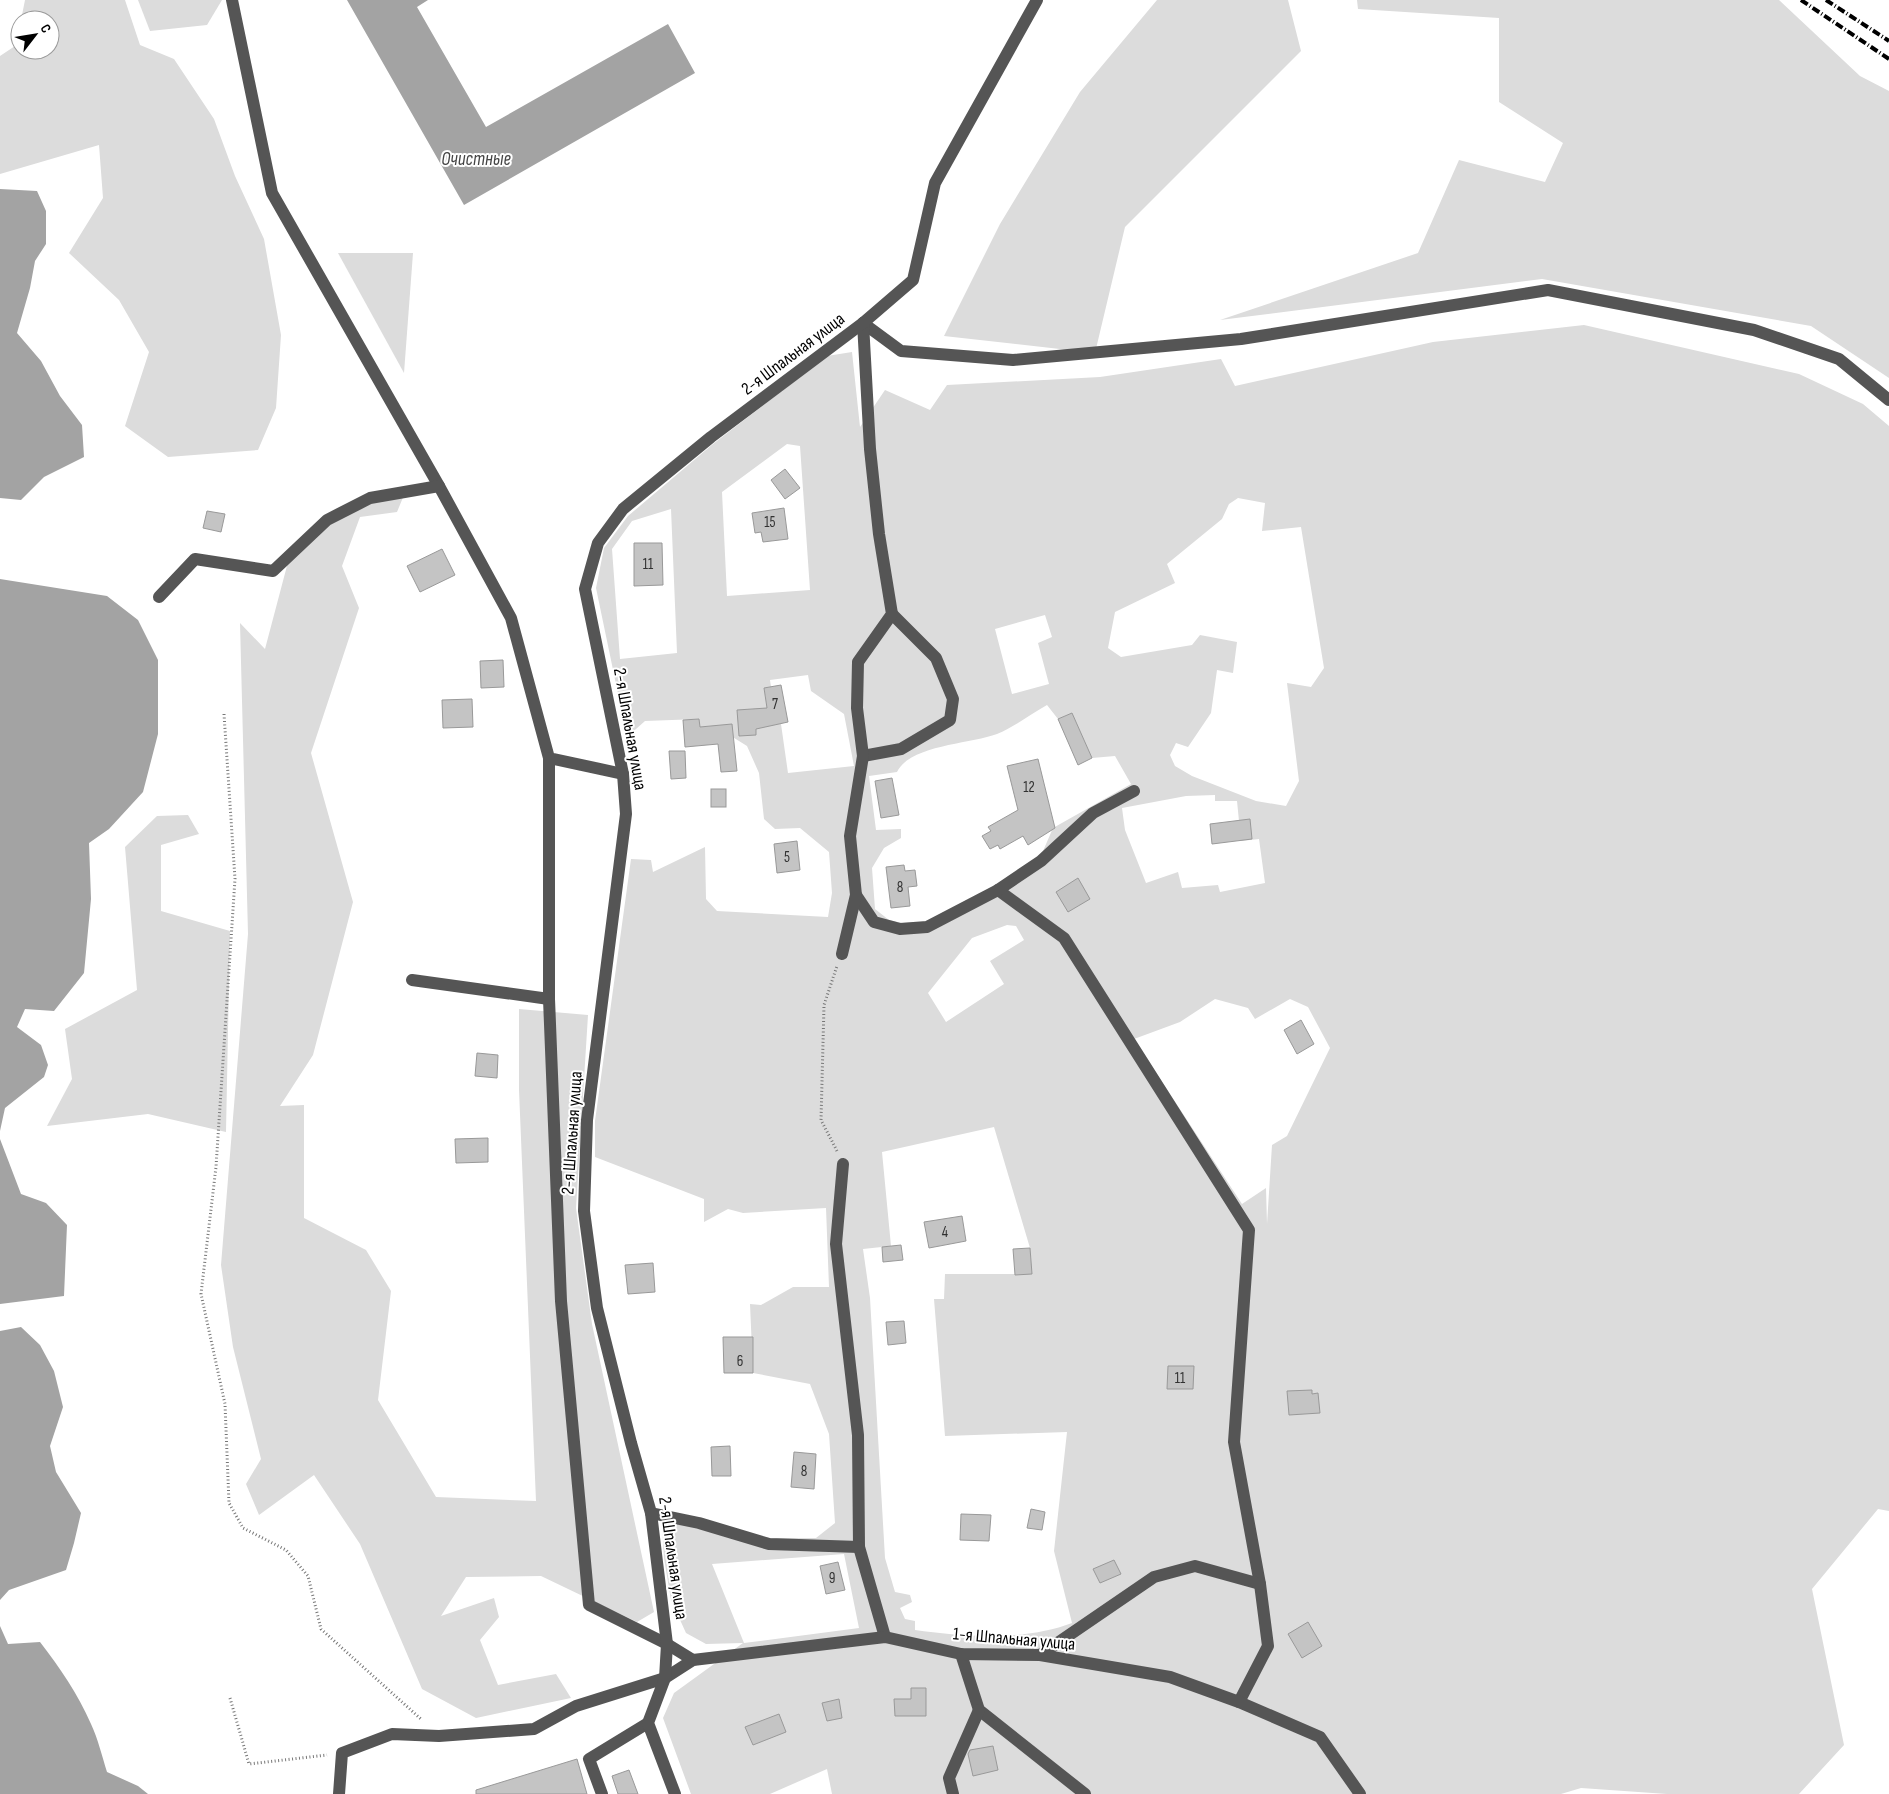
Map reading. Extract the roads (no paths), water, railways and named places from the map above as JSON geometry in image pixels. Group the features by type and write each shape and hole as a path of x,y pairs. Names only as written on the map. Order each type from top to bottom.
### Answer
{"street":[{"path":"232,0 272,192 440,486 511,618 549,758 549,999 561,1301 589,1605 667,1644 693,1660"},
{"path":"863,756 901,749 950,720 953,699 936,658 892,614 879,534 870,449 863,323 913,280 935,183 1037,0"},
{"name":"2-я Шпальная улица","path":"665,1678 667,1644 652,1512 597,1308 584,1211 587,1120 626,814 623,774 585,589 598,544 623,509 711,437 863,323 901,351 1014,360 1241,339 1548,290 1754,330 1839,359 1889,400"},
{"path":"159,597 196,559 273,571 327,520 370,498 440,486"},
{"path":"842,954 856,894 850,836 863,756 857,708 858,662 892,614"},
{"path":"549,758 623,774"},
{"path":"856,894 874,922 900,929 927,927 998,890 1041,861 1093,813 1134,791"},
{"path":"998,890 1064,938 1250,1230 1234,1442 1260,1584 1268,1646 1240,1702"},
{"path":"412,980 549,999"},
{"path":"843,1164 836,1244 858,1434 859,1547 885,1637"},
{"path":"652,1512 699,1523 769,1544 859,1547"},
{"path":"1040,1655 1154,1578 1195,1566 1260,1584"},
{"name":"1-я Шпальная улица","path":"339,1794 342,1754 392,1734 439,1736 534,1729 576,1706 665,1678 693,1660 885,1637 961,1654 1040,1655 1170,1677 1240,1702 1320,1737 1360,1794"},
{"path":"961,1654 979,1710 1070,1790 1085,1794"},
{"path":"602,1794 589,1759 648,1724 665,1678"},
{"path":"953,1794 949,1778 979,1710"},
{"path":"648,1724 675,1794"}],"water":[{"name":"Очистные","path":"347,0 428,0 417,7 486,127 668,24 695,73 464,205"},
{"path":"0,189 37,191 46,211 46,244 35,261 30,288 17,333 41,361 60,396 82,425 84,457 44,477 21,500 0,498"},
{"path":"0,579 107,596 138,620 158,660 158,734 143,792 109,829 89,843 91,899 84,973 54,1011 25,1009 17,1027 41,1045 48,1065 44,1077 5,1108 0,1131"},
{"path":"0,1139 21,1194 46,1203 67,1225 64,1296 0,1304"},
{"path":"21,1327 40,1345 54,1371 63,1407 50,1446 56,1472 81,1513 66,1570 9,1590 0,1600 0,1331"},
{"path":"0,1626 8,1644 40,1642 68,1682 86,1713 96,1736 107,1772 138,1786 148,1794 0,1794"}],"railway":[{"path":"1801,0 1889,59"},
{"path":"1826,0 1889,41"}]}
